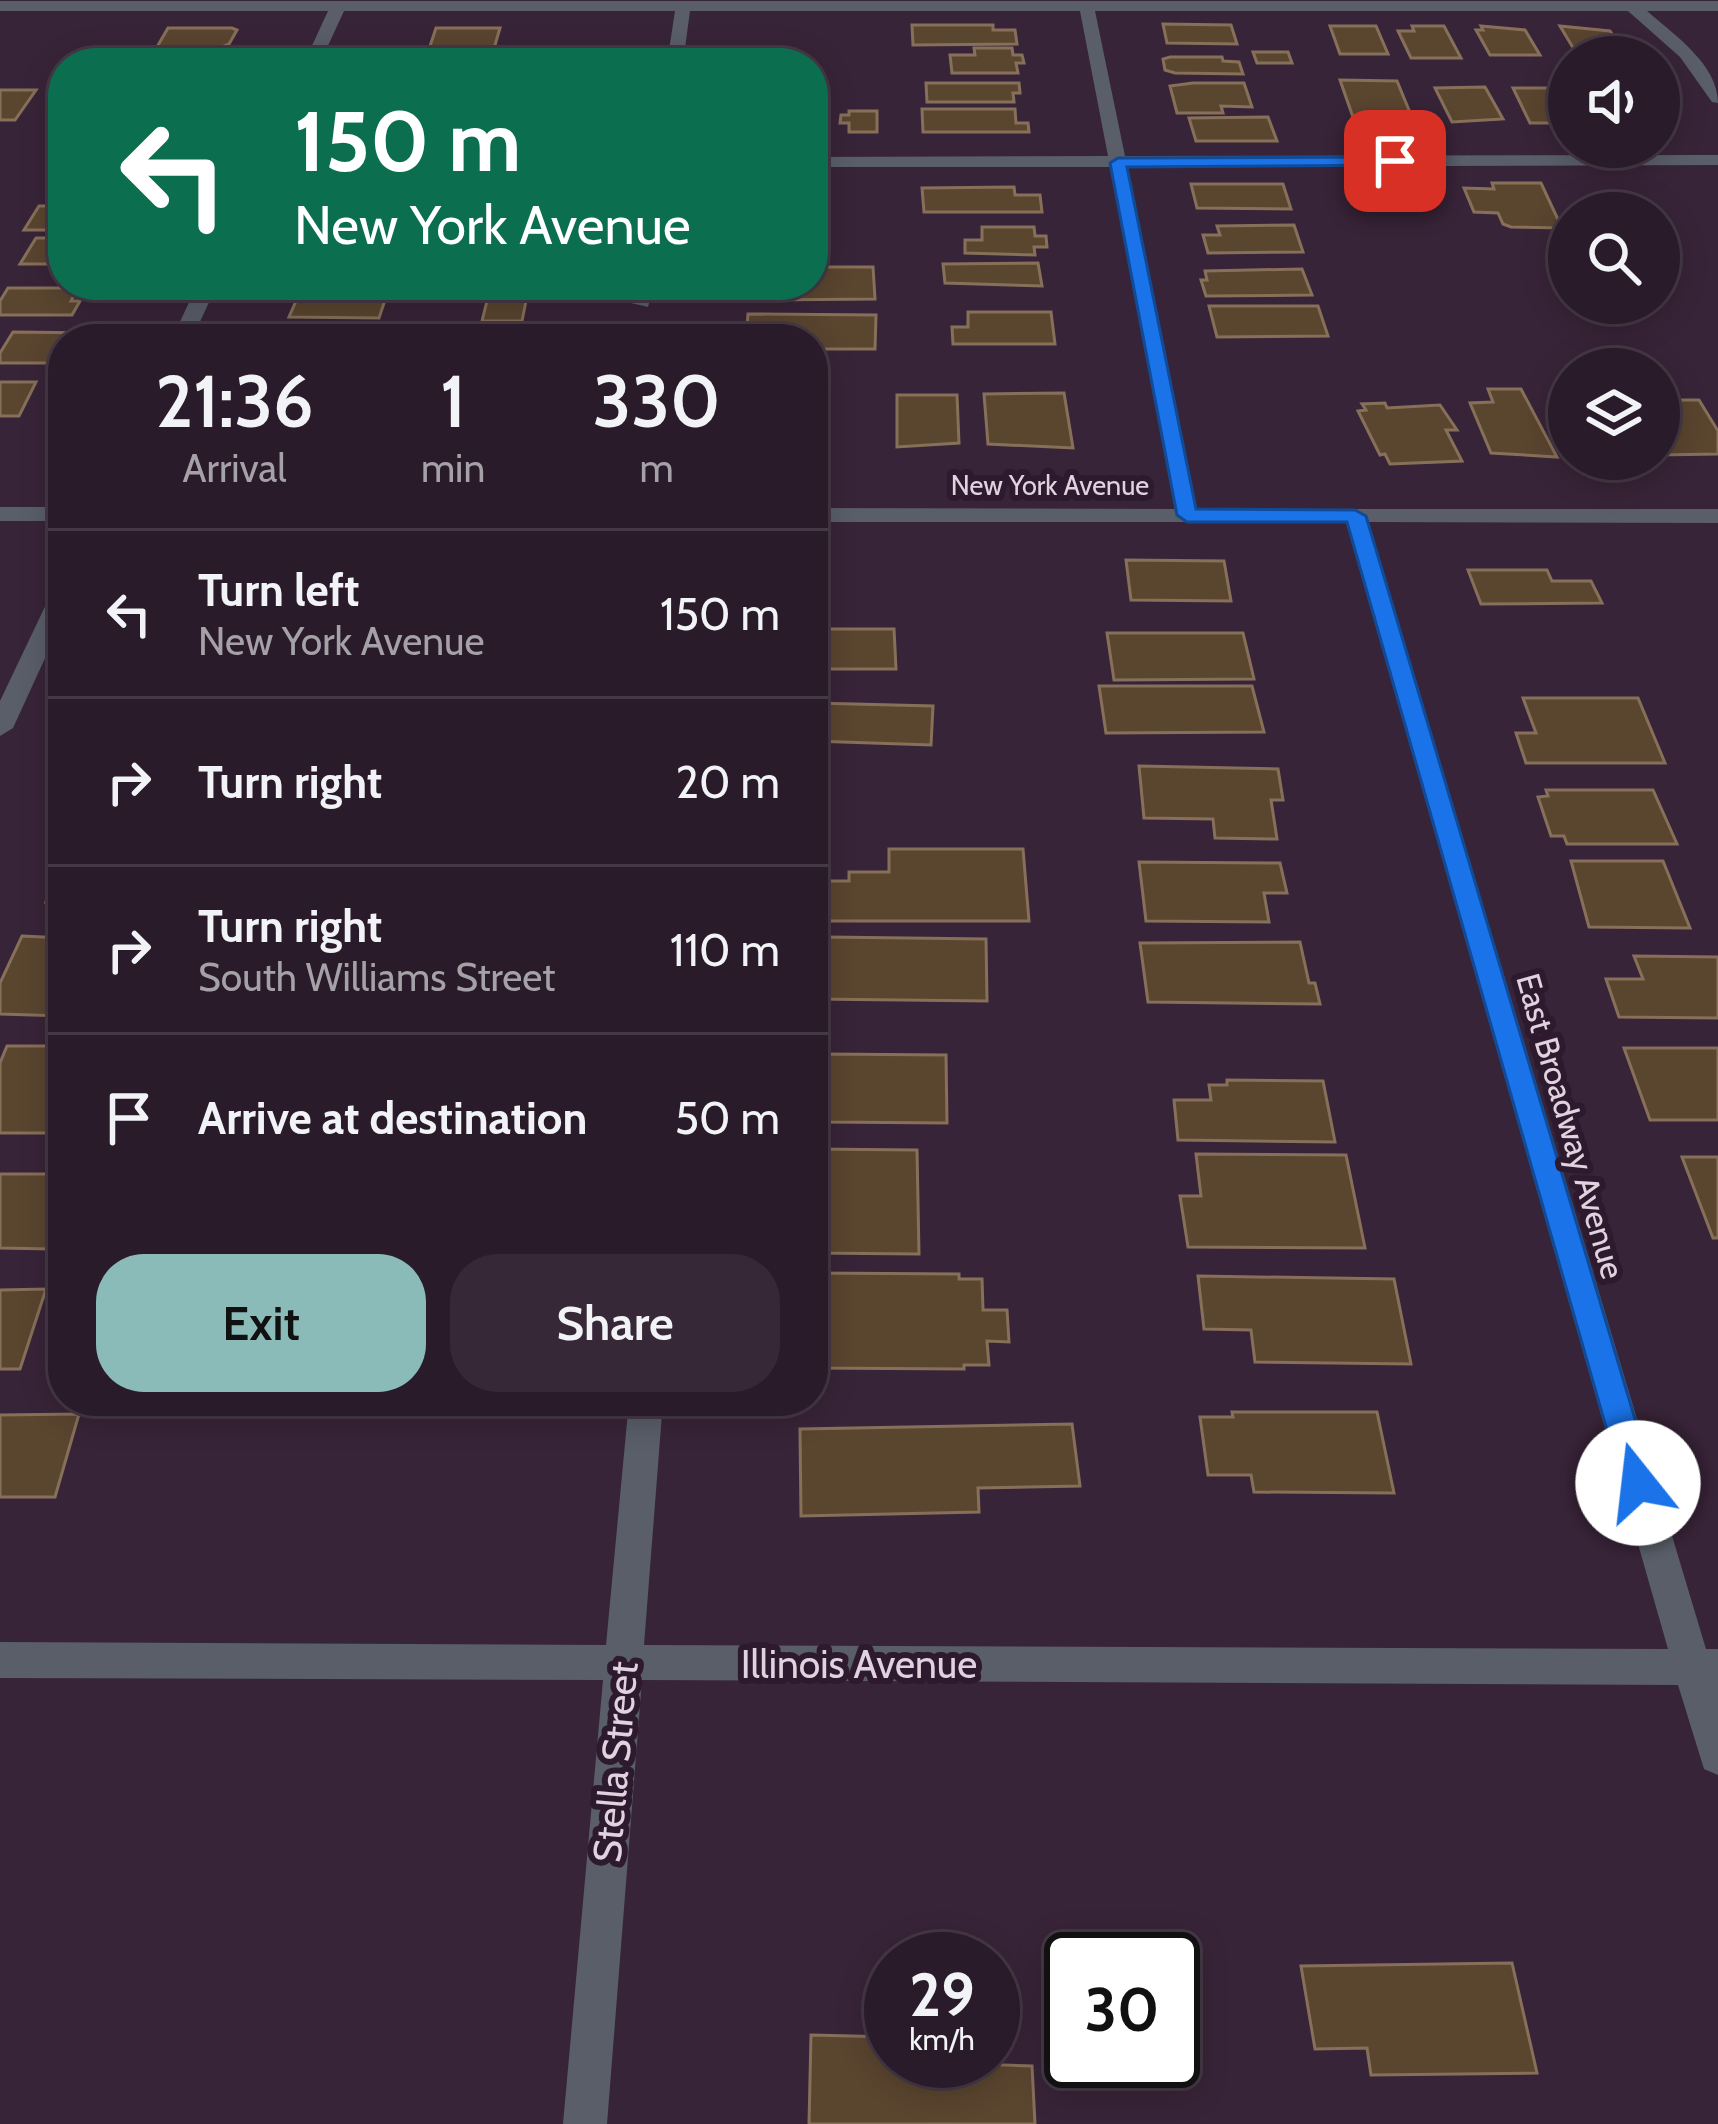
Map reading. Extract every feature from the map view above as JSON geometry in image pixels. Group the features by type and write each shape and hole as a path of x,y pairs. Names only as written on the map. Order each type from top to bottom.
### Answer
{"street":[{"path":"1629,3 1686,54 1718,98"},
{"path":"0,6 1718,6"},
{"path":"319,48 338,6"},
{"path":"677,48 683,7"},
{"path":"1088,7 1187,515"},
{"path":"828,161 1718,160"},
{"path":"0,514 48,514"},
{"name":"New York Avenue","path":"828,515 1718,516"},
{"name":"East Broadway Avenue","path":"1355,516 1705,1667 1718,1756"},
{"path":"0,728 48,626"},
{"name":"Stella Street","path":"585,2124 645,1416"},
{"name":"Illinois Avenue","path":"0,1660 1705,1667"}],"building":[{"path":"1163,24 1231,25 1237,44 1167,43"},
{"path":"912,25 993,25 993,30 1015,30 1017,44 913,45"},
{"path":"1330,26 1376,26 1388,54 1340,54"},
{"path":"1412,26 1444,26 1461,58 1411,58 1398,31 1414,31"},
{"path":"1481,26 1525,30 1540,55 1490,55 1476,30 1483,30"},
{"path":"1560,26 1610,31 1613,36 1566,36"},
{"path":"168,28 237,30 222,47 157,47"},
{"path":"436,28 500,28 494,48 429,48"},
{"path":"974,48 1012,48 1024,63 1016,63 1018,73 952,73 950,55 975,55"},
{"path":"1253,52 1288,52 1292,63 1257,63"},
{"path":"1222,57 1239,62 1243,74 1175,73 1165,70 1163,59"},
{"path":"1340,80 1397,81 1413,120 1354,120"},
{"path":"926,83 1019,83 1020,93 1013,93 1014,102 927,102"},
{"path":"1244,83 1252,107 1221,106 1223,113 1177,113 1170,86"},
{"path":"1485,87 1503,119 1452,122 1435,88"},
{"path":"1513,88 1548,88 1548,123 1530,123"},
{"path":"0,90 36,90 15,120 0,120"},
{"path":"922,109 1015,109 1016,123 1028,123 1029,132 923,132"},
{"path":"877,111 877,132 849,132 849,123 840,123 841,115"},
{"path":"1268,117 1277,141 1196,141 1189,118"},
{"path":"1492,183 1541,183 1548,198 1548,228 1511,227 1503,224 1498,213 1474,212 1464,188 1494,189"},
{"path":"1191,184 1283,184 1291,209 1197,208"},
{"path":"1014,187 1015,195 1040,195 1042,212 924,212 922,188"},
{"path":"39,206 48,206 48,230 24,230"},
{"path":"1294,225 1303,252 1208,253 1203,235 1220,235 1217,226"},
{"path":"982,227 1034,227 1035,236 1046,236 1047,247 1034,247 1035,255 965,253 965,240 982,240"},
{"path":"36,238 48,238 48,264 20,264"},
{"path":"1038,263 1042,286 945,283 943,264"},
{"path":"828,267 873,267 875,299 828,299"},
{"path":"1302,269 1312,295 1206,296 1201,280 1207,280 1205,271"},
{"path":"8,288 48,288 48,300 80,301 72,315 0,315 0,301"},
{"path":"296,300 385,300 379,318 289,317"},
{"path":"487,300 538,300 526,301 522,321 482,321"},
{"path":"1209,306 1318,306 1328,336 1217,337"},
{"path":"968,312 1051,312 1055,344 953,344 952,327 968,327"},
{"path":"748,314 876,315 875,349 828,349 828,324 747,324"},
{"path":"13,332 48,332 48,363 0,363 0,353"},
{"path":"0,382 36,382 19,416 0,416"},
{"path":"1488,389 1521,389 1548,440 1548,456 1491,453 1470,403 1493,402"},
{"path":"1064,393 1073,448 988,444 984,394"},
{"path":"897,395 957,395 959,443 897,447"},
{"path":"1680,400 1699,400 1718,431 1718,454 1680,455"},
{"path":"1385,403 1387,408 1440,405 1457,430 1446,430 1462,461 1390,464 1385,454 1380,455 1358,411 1366,410 1362,404"},
{"path":"1126,560 1224,561 1231,601 1131,600"},
{"path":"1468,570 1547,570 1552,581 1591,581 1602,603 1481,604"},
{"path":"828,629 894,629 896,669 828,669"},
{"path":"1107,633 1243,633 1254,679 1114,680"},
{"path":"1099,686 1252,686 1264,732 1106,733"},
{"path":"1523,698 1638,698 1665,763 1526,763 1516,733 1536,733"},
{"path":"828,703 933,706 931,745 828,742"},
{"path":"1139,766 1278,769 1283,800 1271,800 1277,839 1215,838 1213,819 1144,818"},
{"path":"1546,790 1653,790 1677,844 1567,844 1564,836 1551,836 1538,797 1548,796"},
{"path":"889,849 1023,849 1029,921 828,921 828,881 849,881 849,872 889,872"},
{"path":"1571,861 1663,861 1690,928 1589,927"},
{"path":"1139,862 1280,863 1287,893 1264,893 1269,922 1146,921"},
{"path":"22,936 48,937 48,1016 0,1014 0,983"},
{"path":"828,937 986,939 987,1001 828,999"},
{"path":"1300,942 1309,983 1315,983 1320,1004 1148,1002 1140,943"},
{"path":"1634,956 1718,957 1718,1018 1619,1017 1606,979 1643,979"},
{"path":"7,1046 48,1046 48,1133 0,1133 0,1063"},
{"path":"1624,1048 1718,1048 1718,1120 1650,1120"},
{"path":"828,1054 946,1055 947,1123 828,1122"},
{"path":"1227,1080 1323,1081 1335,1142 1178,1140 1174,1100 1211,1100 1209,1085 1227,1085"},
{"path":"828,1149 917,1150 919,1254 828,1253"},
{"path":"1196,1154 1346,1155 1365,1248 1188,1247 1180,1196 1201,1196"},
{"path":"1682,1157 1718,1157 1718,1238 1713,1238"},
{"path":"0,1174 48,1174 48,1249 0,1248"},
{"path":"828,1273 959,1274 959,1279 982,1279 983,1310 1007,1310 1009,1342 987,1341 989,1365 964,1365 964,1369 828,1368"},
{"path":"1198,1276 1394,1279 1411,1364 1255,1362 1251,1330 1204,1329"},
{"path":"46,1289 20,1369 0,1369 0,1290"},
{"path":"1232,1412 1377,1412 1394,1493 1254,1492 1251,1475 1208,1475 1200,1417 1233,1417"},
{"path":"0,1415 78,1416 55,1497 0,1497"},
{"path":"1072,1424 1080,1486 978,1488 979,1512 801,1516 800,1429"},
{"path":"1512,1963 1537,2073 1371,2075 1367,2048 1315,2049 1301,1966"},
{"path":"811,2035 864,2036 864,2088 1020,2088 1020,2066 1032,2066 1035,2124 809,2124"}],"route":[{"path":"1395,161 1118,163 1187,515 1355,516 1638,1483"}]}
